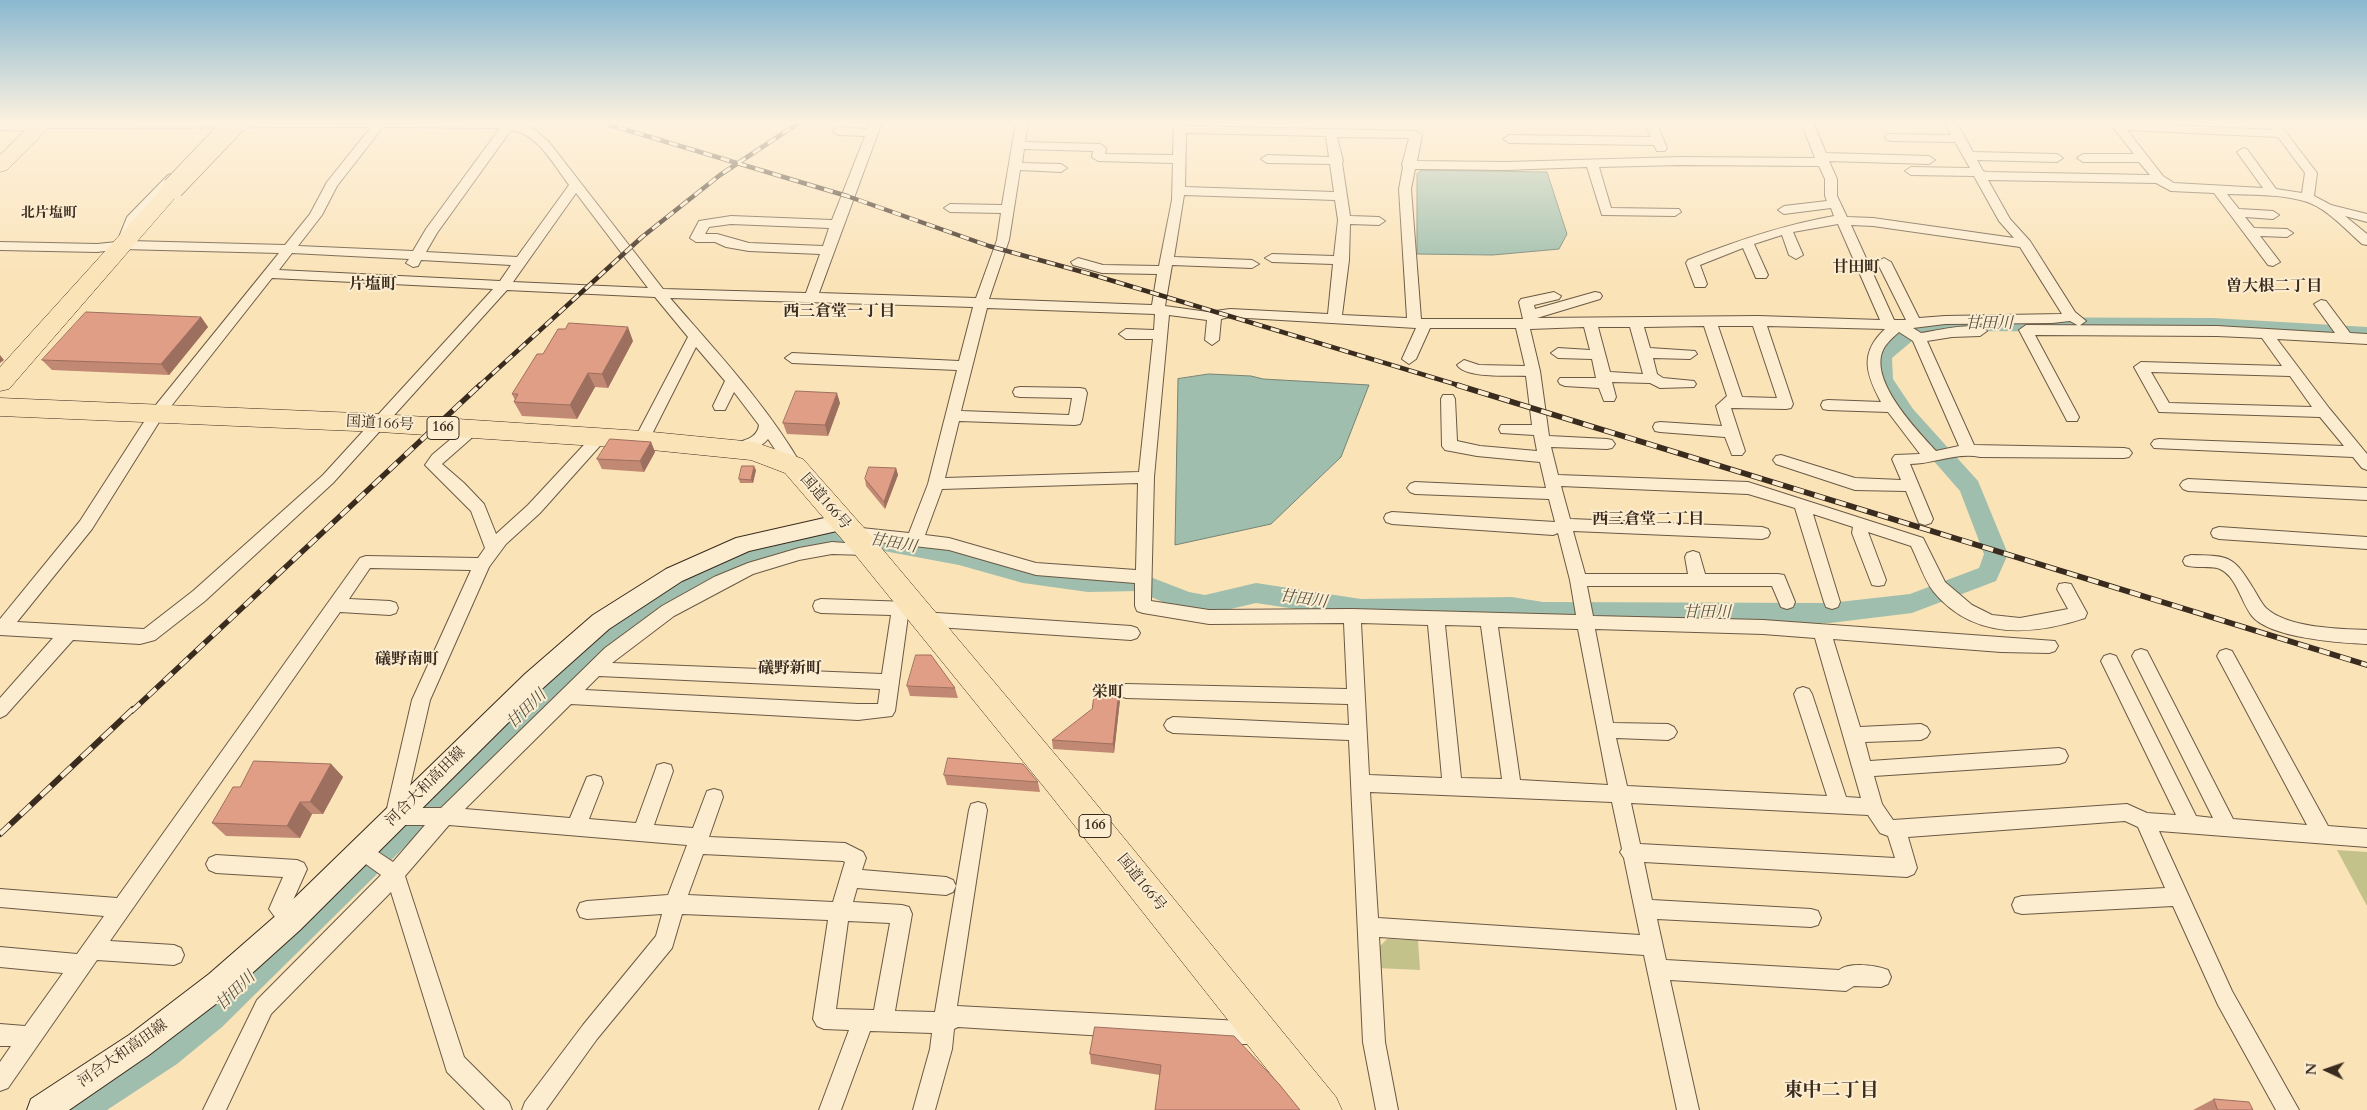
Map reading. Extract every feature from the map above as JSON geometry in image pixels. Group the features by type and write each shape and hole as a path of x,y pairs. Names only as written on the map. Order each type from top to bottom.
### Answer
{"highway":[{"path":"0,384 186,174"},
{"name":"国道166号","path":"0,407 380,424 470,431 642,440 754,451 794,466 856,537 912,612 1060,782 1323,1110"}],"main road":[{"name":"河合大和高田線","path":"42,1110 139,1045 219,984 366,853 534,682 601,622 674,575 744,544 856,537"}],"street":[{"path":"122,245 132,220 181,174"},
{"path":"122,245 153,220 192,174"},
{"path":"1,628 86,526 156,415 316,214 331,185 340,174"},
{"path":"402,280 431,232 473,174"},
{"path":"567,174 659,293 697,336 767,423 794,466"},
{"path":"811,297 856,174"},
{"path":"915,539 936,484 981,303 1003,240 1013,174"},
{"path":"1178,174 1178,191 1158,307 1162,310 1161,335 1146,478 1142,606 1209,617 1352,616 1585,624 1763,627 2001,645 2049,646"},
{"path":"1334,318 1342,260 1344,220 1338,174"},
{"path":"1407,174 1404,189 1419,324 1409,359"},
{"path":"1595,174 1606,212 1675,212"},
{"path":"1829,174 1831,179 1831,196 1894,325 1919,338 1952,332 2093,329 2217,331 2367,339"},
{"path":"1977,174 1985,176 2159,178"},
{"path":"1980,174 2005,221 2025,244 2073,317 2093,329"},
{"path":"2156,174 2171,187 2272,192 2308,198 2326,208 2367,241"},
{"path":"2259,174 2272,192"},
{"path":"2308,198 2311,174"},
{"path":"1,628 140,638 149,635 199,596 328,479 380,424 503,286 575,185"},
{"path":"2217,189 2273,262"},
{"path":"1178,191 1341,196"},
{"path":"1784,210 1835,204"},
{"path":"950,208 1008,209"},
{"path":"2326,208 2367,218"},
{"path":"2236,214 2273,215"},
{"path":"828,250 749,247 731,244 717,238 696,238 704,224 731,220 838,224"},
{"path":"1344,220 1379,222"},
{"path":"1700,284 1692,263 1747,242 1798,226 1842,221 1873,222 2025,244"},
{"path":"1786,230 1796,255"},
{"path":"2250,232 2287,233"},
{"path":"1747,242 1761,275"},
{"path":"0,246 98,248 122,245 288,249 522,261"},
{"path":"1272,258 1342,260"},
{"path":"1078,262 1102,269 1252,264"},
{"path":"1884,262 1915,323"},
{"path":"267,274 659,293 1162,310 1214,315 1230,313 1419,324 1528,321 1590,324 1758,321 1894,325 1945,320 2052,319 2073,317"},
{"path":"1554,296 1526,302 1541,436 1578,580 1630,852 1688,1110"},
{"path":"1528,321 1595,296"},
{"path":"2321,304 2346,338"},
{"path":"1212,340 1214,315"},
{"path":"1709,321 1735,398 1724,406 1737,451"},
{"path":"1730,401 1786,404 1758,321"},
{"path":"1636,322 1651,377 1660,384 1689,384"},
{"path":"1590,324 1609,398"},
{"path":"1894,325 1878,344 1874,357 1877,378 1891,407 1932,457"},
{"path":"2026,330 2072,417"},
{"path":"1126,334 1161,335"},
{"path":"2267,335 2324,412 2362,458"},
{"path":"642,440 689,346 697,336"},
{"path":"1919,338 1968,449"},
{"path":"1558,353 1598,355"},
{"path":"1644,353 1690,354"},
{"path":"792,358 964,366"},
{"path":"1464,365 1478,370 1533,371"},
{"path":"2294,371 2141,367 2164,408 2324,412"},
{"path":"1565,381 1646,379 1651,377"},
{"path":"720,406 732,381"},
{"path":"952,416 1075,420 1080,393 1020,392"},
{"path":"1448,399 1450,446 1472,448 1477,451 1546,458"},
{"path":"1828,405 1891,407"},
{"path":"726,448 739,448 752,444 762,437 767,423"},
{"path":"1660,427 1731,432"},
{"path":"1506,429 1541,436 1607,444"},
{"path":"470,431 437,459 433,465 460,486 478,508 493,549"},
{"path":"599,438 534,509 493,549 482,564 421,700 402,817 440,816 642,832 698,841 845,852 856,858 841,911 824,1018 944,1023 956,1016 1261,1033"},
{"path":"2160,444 2362,458"},
{"path":"1925,518 1900,460 1932,457 1968,449 1980,452 2124,453"},
{"path":"1781,460 1854,484 1911,486"},
{"path":"936,484 1146,478"},
{"path":"2188,485 2367,494"},
{"path":"1415,488 1748,488 1862,523 1916,542 1939,586 1966,610 1990,620 2020,625 2079,613 2066,590"},
{"path":"1802,505 1832,602"},
{"path":"1392,518 1552,529 1563,525 1762,532"},
{"path":"1862,523 1860,533 1878,580"},
{"path":"2219,533 2367,543"},
{"path":"214,1110 264,1007 440,816 611,653 668,611 741,572 799,554 832,548 856,537 915,539 949,544 1036,569 1144,577"},
{"path":"1693,557 1698,580"},
{"path":"2191,561 2220,562 2234,570 2259,612 2264,617 2308,631 2367,637"},
{"path":"0,1080 366,562 482,564"},
{"path":"1578,580 1778,580 1787,602"},
{"path":"335,605 390,608"},
{"path":"821,606 912,612 1131,633"},
{"path":"566,696 858,712 886,711 890,682 912,612"},
{"path":"1352,616 1374,1042 1388,1110"},
{"path":"1436,620 1452,786"},
{"path":"1489,621 1512,788"},
{"path":"1822,631 1852,735 1864,769 1873,807 1886,827 1896,829 2127,812 2145,821 2367,838"},
{"path":"0,710 68,633"},
{"path":"2141,656 2226,827"},
{"path":"2226,656 2322,834"},
{"path":"2110,661 2190,824"},
{"path":"596,669 890,682"},
{"path":"1126,691 1357,697"},
{"path":"1803,694 1839,805"},
{"path":"1173,725 1359,732"},
{"path":"1606,730 1668,732"},
{"path":"1852,735 1920,732"},
{"path":"1864,769 2059,756"},
{"path":"642,832 664,771"},
{"path":"576,827 594,783"},
{"path":"1360,783 1512,788 1873,807"},
{"path":"533,1110 590,1032 665,942 675,904 714,797"},
{"path":"924,1110 941,1049 978,810"},
{"path":"2145,821 2225,998 2288,1110"},
{"path":"1630,852 1906,868 1896,829"},
{"path":"366,853 390,871 455,1064 501,1110"},
{"path":"216,864 297,869 278,909 290,921"},
{"path":"850,878 946,886"},
{"path":"2022,905 2179,896"},
{"path":"0,898 122,908"},
{"path":"587,910 675,904 902,914 873,1019 830,1110"},
{"path":"1644,909 1811,918"},
{"path":"1369,927 1652,946"},
{"path":"0,957 88,958 174,956"},
{"path":"1657,969 1846,981 1847,976 1881,978"},
{"path":"0,1034 31,1037"}],"shaded area":[{"path":"1417,174 1548,174 1567,234 1559,249 1493,255 1417,254"},
{"path":"1209,374 1369,385 1341,457 1271,524 1175,545 1178,379"},
{"path":"2337,850 2367,852 2367,906"},
{"path":"1387,939 1418,940 1420,970 1377,968 1375,951"}],"building":[{"path":"86,312 201,317 161,364 42,360"},
{"path":"569,323 628,327 602,374 588,373 570,405 514,402 518,394 512,394 537,354 543,354 558,329 565,329"},
{"path":"796,391 837,393 825,425 783,423"},
{"path":"610,439 651,442 640,461 597,459"},
{"path":"742,466 754,466 751,480 739,479"},
{"path":"869,467 896,468 884,502 865,479"},
{"path":"916,655 931,655 955,688 907,686"},
{"path":"1095,690 1119,690 1113,744 1052,740 1092,709"},
{"path":"948,758 1023,764 1038,782 944,775"},
{"path":"254,761 331,764 310,802 300,802 287,826 212,823 233,787 240,787"},
{"path":"1095,1027 1234,1036 1279,1084 1300,1110 1155,1110 1161,1065 1090,1054"},
{"path":"2214,1099 2249,1102 2253,1110 2218,1110"}],"waterway":[{"name":"甘田川","path":"78,1110 166,1053 211,1016 583,655 658,602 729,561 786,544 830,536 873,540 959,556 1023,574 1088,583 1140,582 1185,601 1205,605 1256,593 1361,609 1512,607 1543,612 1830,613 1912,603 1988,574 1996,554 1970,487 1905,414 1882,379 1882,356 1912,330 1946,324 2213,325 2367,334"}],"railway":[{"path":"479,386 642,237 722,174"},
{"path":"773,174 847,196 989,246 1090,274 1461,386"},
{"path":"132,711 480,385"},
{"path":"1457,385 2367,665"},
{"path":"0,834 133,709"}],"district":[{"name":"北片塩町","path":"49,214"},
{"name":"甘田町","path":"1856,268"},
{"name":"片塩町","path":"373,285"},
{"name":"曽大根二丁目","path":"2274,287"},
{"name":"西三倉堂一丁目","path":"839,312"},
{"name":"西三倉堂二丁目","path":"1648,520"},
{"name":"礒野南町","path":"407,660"},
{"name":"礒野新町","path":"790,669"},
{"name":"栄町","path":"1108,693"},
{"name":"東中二丁目","path":"1831,1092"}]}
